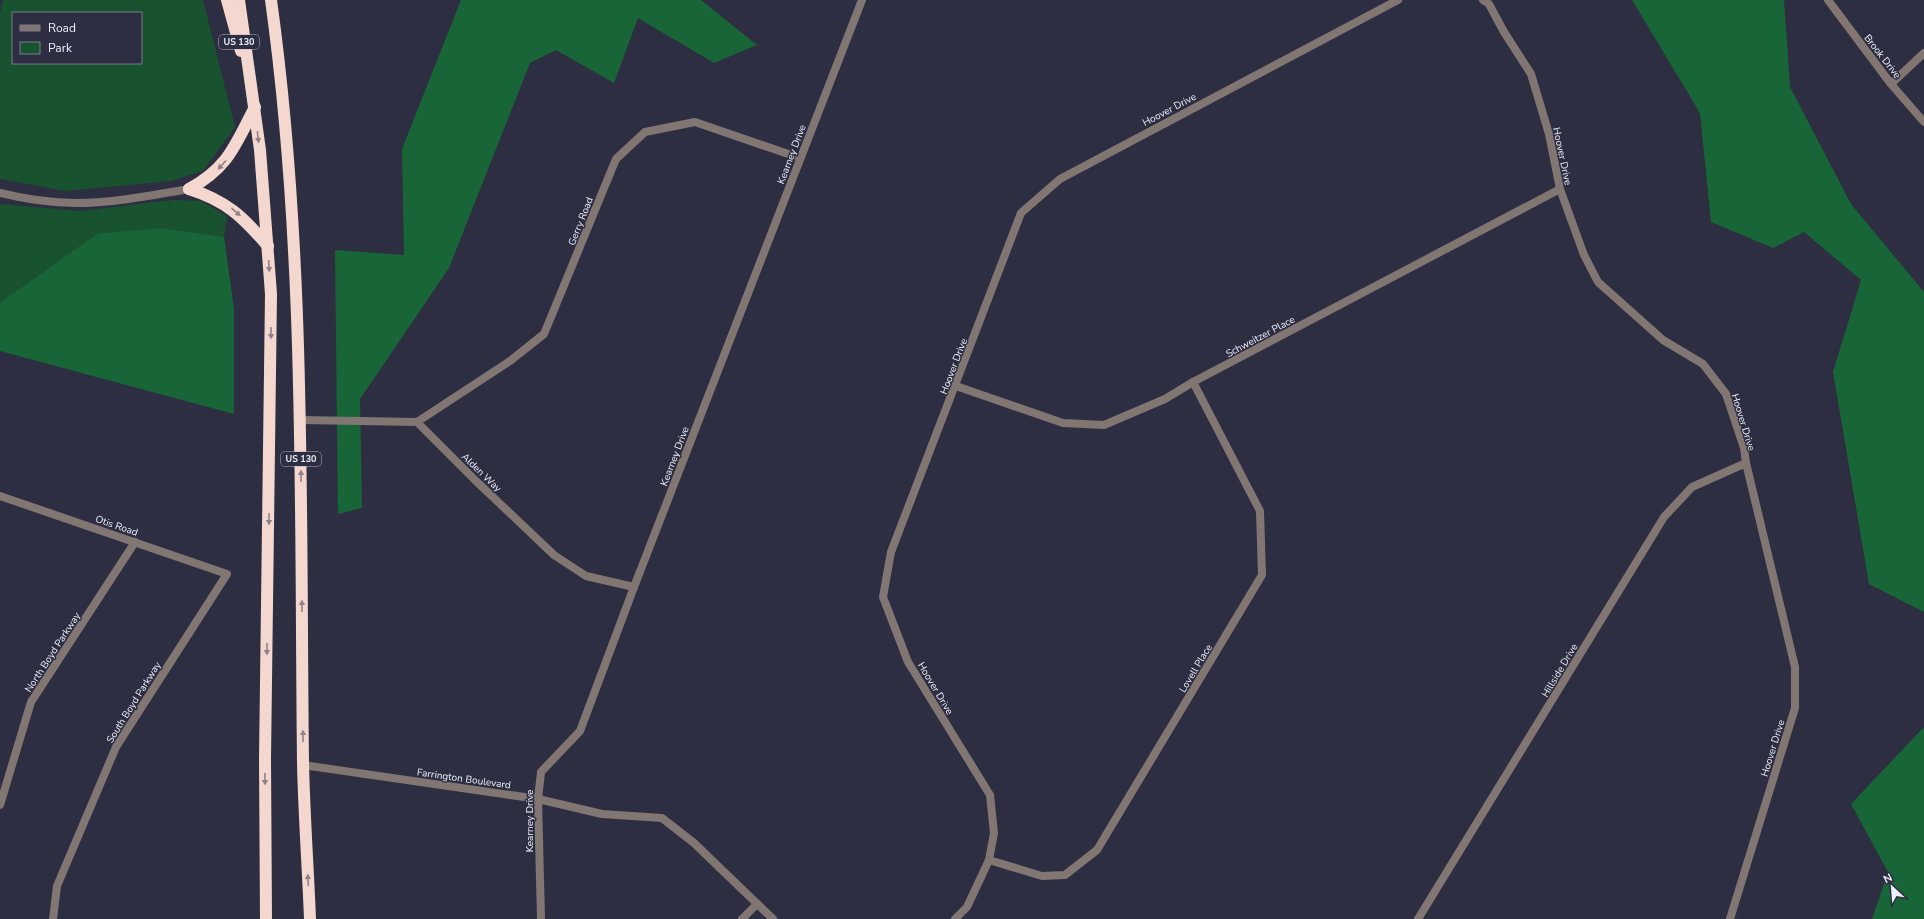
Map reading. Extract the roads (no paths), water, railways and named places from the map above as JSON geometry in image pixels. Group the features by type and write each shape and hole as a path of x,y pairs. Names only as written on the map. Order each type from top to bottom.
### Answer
{"highway":[{"name":"US 130","path":"227,0 229,13 252,84 268,246 271,294 265,759 266,919"},
{"path":"239,0 252,84"},
{"name":"US 130","path":"271,0 289,149 301,420 303,765 310,919"},
{"path":"189,189 211,176 227,159 255,107"},
{"path":"189,189 215,198 234,210 268,246"}],"street":[{"name":"Kearney Drive","path":"541,919 538,799 541,772 580,731 634,587 862,0"},
{"name":"Hoover Drive","path":"955,919 967,907 989,860 994,834 990,795 908,662 883,597 891,552 956,386 1021,213 1060,178 1398,0"},
{"name":"Hoover Drive","path":"1484,0 1489,4 1504,32 1531,74 1549,134 1560,189 1584,255 1598,282 1663,340 1703,364 1726,394 1744,448 1746,463 1795,667 1795,708 1730,919"},
{"name":"Brook Drive","path":"1828,0 1892,84 1924,122"},
{"path":"1892,84 1924,52"},
{"name":"Gerry Road","path":"417,422 510,361 544,334 616,159 645,132 695,122 800,158"},
{"path":"0,193 22,198 76,203 138,197 189,189"},
{"name":"Schweitzer Place","path":"956,386 1063,423 1104,425 1165,399 1193,382 1560,189"},
{"name":"Lovell Place","path":"989,860 1042,876 1065,875 1097,850 1262,575 1260,511 1193,382"},
{"path":"301,420 417,422"},
{"name":"Alden Way","path":"417,422 476,481 554,554 586,576 634,587"},
{"name":"Hillside Drive","path":"1418,919 1664,517 1692,487 1746,463"},
{"name":"Otis Road","path":"0,496 227,574"},
{"name":"North Boyd Parkway","path":"0,805 31,702 135,542"},
{"name":"South Boyd Parkway","path":"53,919 58,886 116,746 227,574"},
{"name":"Farrington Boulevard","path":"303,765 538,799 602,814 662,818 694,843 773,919"},
{"path":"742,919 758,904"}]}
